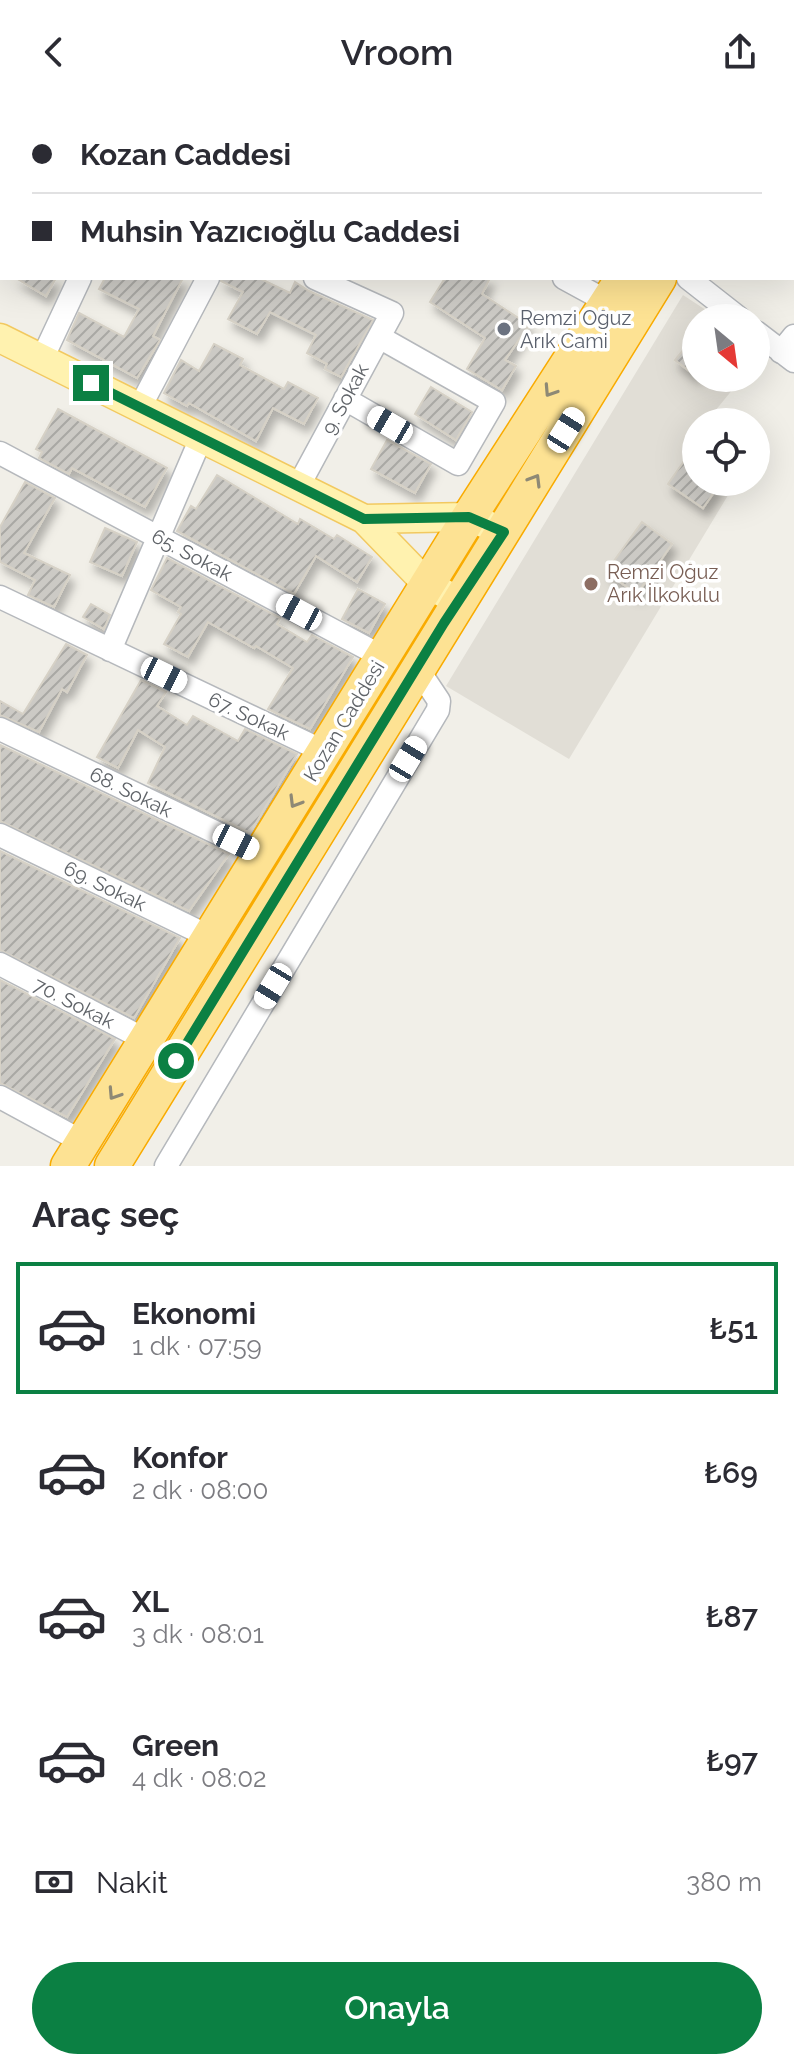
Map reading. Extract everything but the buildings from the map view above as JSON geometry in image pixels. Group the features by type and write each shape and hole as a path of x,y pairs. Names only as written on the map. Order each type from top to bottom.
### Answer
{"highway":[{"name":"Kozan Caddesi","path":"112,1166 658,280"},
{"name":"Kozan Caddesi","path":"76,1154 263,855 427,584 615,290"}],"main road":[{"path":"0,338 364,519 427,584 458,601"},
{"path":"364,519 469,517 504,532"}],"street":[{"path":"42,359 79,280"},
{"path":"140,407 207,280"},
{"name":"9. Sokak","path":"299,485 392,313 319,280"},
{"path":"572,280 615,290"},
{"path":"691,280 721,304"},
{"path":"345,399 458,464 494,402 379,337"},
{"path":"770,339 790,350"},
{"path":"110,650 201,438"},
{"name":"65. Sokak","path":"0,453 383,657"},
{"name":"67. Sokak","path":"0,597 325,752"},
{"path":"166,1166 438,710 439,701 417,668"},
{"name":"68. Sokak","path":"0,729 263,855"},
{"name":"69. Sokak","path":"0,835 210,937"},
{"name":"70. Sokak","path":"0,964 148,1041"},
{"path":"0,1097 76,1154"}],"shaded area":[{"name":"Remzi Oğuz Arık İlkokulu","path":"683,295 697,304 682,304 682,392 731,392 717,408 682,408 682,496 728,496 569,759 446,686"}],"place":[{"name":"Remzi Oğuz Arık Cami","path":"504,329"},
{"name":"Remzi Oğuz Arık İlkokulu","path":"591,584"}],"route":[{"path":"91,383 364,519 469,517 504,532 444,623 176,1061"}]}
